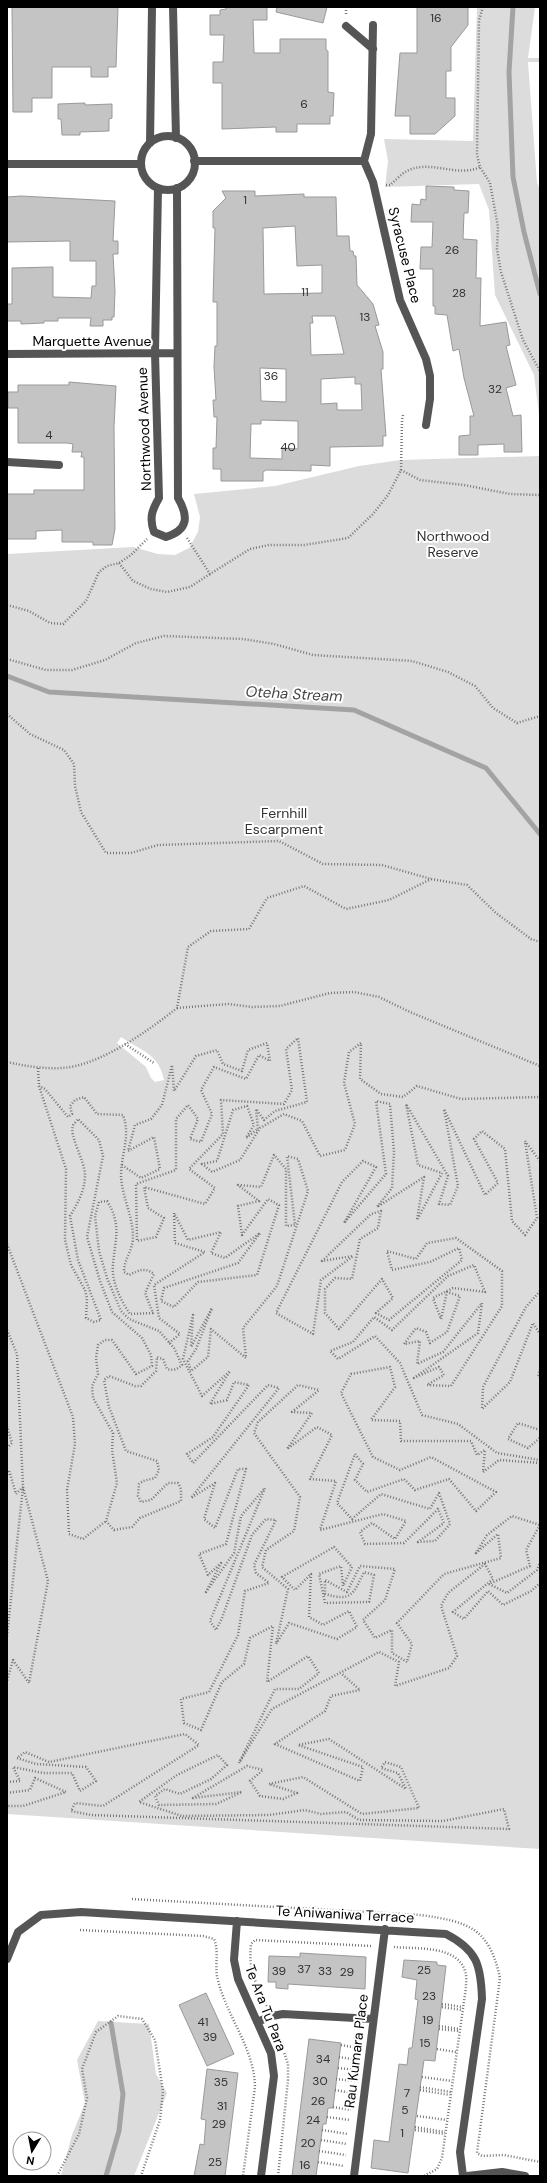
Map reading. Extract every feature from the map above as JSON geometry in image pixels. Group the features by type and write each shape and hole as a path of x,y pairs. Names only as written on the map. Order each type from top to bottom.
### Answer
{"street":[{"path":"150,143 152,7"},
{"path":"173,7 176,138"},
{"path":"194,161 364,161 371,134 373,25"},
{"path":"346,26 373,49"},
{"path":"160,138 176,138 190,150 194,161 190,178 177,188 167,190 158,188 148,181 141,164 145,149 150,143 160,138"},
{"name":"Syracuse Place","path":"364,161 373,182 400,300 426,359 430,376 430,399 426,425"},
{"path":"7,164 141,164"},
{"name":"Northwood Avenue","path":"154,532 150,519 153,508 159,498 155,353 158,188"},
{"path":"154,532 166,537 181,530 184,524 185,513 178,498 176,353 177,188"},
{"name":"Marquette Avenue","path":"7,354 176,353"},
{"path":"7,462 59,465"},
{"name":"Te Aniwaniwa Terrace","path":"7,1959 18,1932 41,1915 81,1912 385,1929 446,1934 460,1941 474,1956 482,1975 482,1999 460,2152 463,2176"},
{"name":"Te Ara Tu Para","path":"237,1921 234,1960 238,1979 271,2053 274,2076 261,2176"},
{"name":"Rau Kumara Place","path":"354,2176 385,1929"},
{"path":"257,2022 272,2016 283,2014 373,2019"},
{"path":"467,2176 502,2172 525,2176"}],"path":[{"path":"483,7 479,20 480,50 477,76 476,155 480,167 490,183 498,226 497,249 501,272 522,340 540,371"},
{"path":"373,182 390,185 406,171 426,166 472,171 480,167"},
{"path":"119,563 133,581 151,589 167,592 190,587 250,549 270,545 304,545 348,538 373,514 388,495 401,470 402,420 404,415"},
{"path":"401,470 420,480 464,485 510,494 540,495"},
{"path":"181,530 210,574"},
{"path":"7,605 29,611 50,623 63,624 86,601 99,572 107,566 119,563 136,551 154,532"},
{"path":"7,659 46,670 72,670 104,660 136,643 164,636 243,639 274,644 312,655 412,660 448,672 475,686 493,708 517,723 540,716"},
{"path":"7,714 30,734 64,750 74,764 75,786 81,812 106,853 131,853 158,845 279,841 323,864 382,865 431,879 467,885 496,913 531,939 540,942"},
{"path":"177,1008 188,946 211,931 249,929 267,898 304,886 346,909 389,900 431,879"},
{"path":"7,1062 38,1068 63,1068 86,1062 125,1044 148,1030 177,1008 228,1004 252,1007 280,1006 330,993 354,992 379,997 410,1012 540,1066"},
{"path":"122,1165 141,1178 160,1169 154,1137 128,1151 135,1125 151,1119 162,1105 172,1065 174,1091 196,1056 217,1050 223,1064 242,1070 248,1050 267,1043 270,1061 258,1055 246,1079 214,1067 201,1090 212,1114 201,1142 190,1139 198,1119 188,1105 176,1119 176,1170 136,1184 137,1242 156,1237 164,1218 148,1208 144,1187 205,1204 215,1188 189,1169 223,1134 221,1100 284,1104 292,1090 286,1049 298,1038 307,1102 274,1111 264,1120 256,1109 258,1129 246,1138 254,1125 247,1106 233,1110 217,1162 202,1164 212,1172 240,1160 260,1128 284,1114 302,1121 320,1156 345,1150 355,1124 344,1082 349,1052 362,1044 360,1079 381,1094 403,1097 418,1086 461,1099 540,1096"},
{"path":"125,1044 154,1063"},
{"path":"7,1244 73,1417 75,1444 67,1490 69,1534 83,1539 106,1521 117,1483 112,1450 113,1433 93,1398 92,1386 98,1374 96,1358 98,1345 105,1340 112,1340 136,1374 152,1366 151,1355 142,1338 112,1312 100,1281 87,1236 103,1156 99,1140 78,1119 73,1126 72,1133 83,1160 85,1176 80,1200 70,1216 78,1260 101,1320 94,1322 86,1318 85,1290 71,1265 65,1240 66,1169 39,1086 38,1068"},
{"path":"39,1086 45,1089 68,1117 72,1114 70,1106 75,1100 84,1096 97,1114 123,1115 128,1135 122,1165 123,1192 133,1236 132,1249 124,1261 124,1272 129,1274 139,1270 148,1270 154,1274 146,1293 153,1313 130,1314 120,1296 113,1266 117,1229 114,1212 107,1202 99,1202 94,1216 102,1265 121,1311 129,1319 158,1331 169,1343 182,1365 178,1369 167,1369 163,1359 157,1357 156,1371 141,1386 135,1386 109,1376 104,1380 109,1407 126,1450 157,1461 159,1470 155,1478 138,1484 138,1496 141,1502 151,1500 168,1483 178,1483 182,1489 181,1501 140,1518 132,1527 114,1530 106,1521"},
{"path":"540,1161 525,1141 537,1218 525,1235 512,1221 505,1148 482,1131 474,1139 498,1183 486,1195 444,1109 458,1186 450,1205 439,1204 448,1176 406,1104 418,1164 442,1173 417,1220 424,1177 377,1208 392,1188 394,1152 390,1104 376,1101 386,1174 344,1224 376,1167 363,1160 342,1182 276,1313 313,1334 321,1280 353,1256 322,1261 371,1214 381,1211 378,1228 360,1240 352,1279 335,1278 325,1289 325,1313 339,1329 382,1279 393,1298 376,1313 389,1320 462,1260 459,1248 430,1262 392,1270 387,1251 416,1259 427,1243 456,1238 502,1271 502,1306 451,1386 427,1385 444,1375 439,1367 414,1378 478,1333 482,1303 444,1352 417,1364 420,1341 404,1344 416,1328 426,1332 430,1343 447,1332 460,1296 447,1292 441,1319 434,1298 453,1288 485,1292 474,1265 448,1276 392,1330 374,1317 354,1342 330,1351 338,1359 375,1336 400,1363 422,1415 458,1424 497,1453 540,1462"},
{"path":"169,1343 180,1334 159,1318 154,1285 205,1252 175,1243 174,1213 188,1240 221,1232 211,1252 226,1258 260,1233 238,1262 164,1288 161,1301 174,1307 198,1282 257,1275 279,1206 268,1199 242,1235 238,1206 259,1201 238,1185 261,1187 274,1155 286,1169 286,1226 295,1226 287,1156 298,1158 308,1191 277,1286 243,1328 246,1358 211,1329 208,1356 191,1371 188,1360 196,1349 212,1308 191,1347 193,1315 183,1359 202,1396 230,1371 210,1404 227,1400 234,1382 249,1385 213,1437 187,1454 193,1463 268,1385 279,1388 191,1498 215,1483 204,1519 214,1528 238,1469 246,1469 226,1544 199,1554 208,1575 221,1563 206,1592 234,1553 241,1516 265,1488 210,1621 216,1630 222,1618 252,1535 266,1519 276,1520 254,1565 256,1573 269,1583 245,1591 238,1635 209,1692 181,1699 184,1722 201,1730 222,1682 244,1664 250,1638 273,1626 267,1682 308,1656 319,1673 299,1688 275,1689 239,1764 272,1709 341,1674 379,1652 399,1662 395,1686 449,1668 457,1656 441,1606 448,1593 485,1564 493,1579 453,1612 464,1619 488,1592 503,1605 531,1591 540,1583"},
{"path":"540,1291 526,1307 483,1387 482,1409 510,1382 533,1323 540,1334"},
{"path":"7,1330 17,1354 23,1487 7,1636"},
{"path":"540,1462 499,1460 483,1472 485,1450 477,1455 471,1441 401,1441 400,1421 371,1420 395,1387 390,1368 351,1374 341,1393 373,1457 400,1470 430,1457 496,1492 476,1511 449,1479 415,1490 404,1479 367,1492 355,1480 363,1464 355,1454 337,1503 352,1519 381,1494 430,1509 439,1493 450,1524 435,1541 418,1542 444,1523 438,1509 404,1544 365,1544 360,1532 372,1523 395,1539 406,1521 384,1514 320,1530 336,1481 310,1479 332,1435 317,1427 287,1449 312,1413 292,1412 319,1390 298,1385 258,1422 254,1433 300,1497 294,1531 266,1550 262,1567 288,1589 276,1644 289,1623 337,1639 357,1627 349,1611 323,1625 309,1618 311,1574 295,1590 282,1577 334,1547 352,1567 343,1586 341,1566 319,1574 325,1603 369,1602 374,1575 364,1572 353,1594 346,1598 338,1598 325,1594 325,1580 347,1592 360,1566 395,1570 385,1600 364,1620 375,1638 392,1630 392,1653 407,1662 412,1644 397,1623 444,1574 501,1558 498,1534 476,1553 487,1535 512,1516 540,1525 526,1550 530,1566 489,1584 507,1593 537,1570 540,1563"},
{"path":"540,1369 538,1377 540,1377"},
{"path":"540,1430 518,1423 508,1439 528,1448 540,1438"},
{"path":"7,1426 12,1443 7,1448"},
{"path":"7,1475 9,1470 16,1494 23,1487"},
{"path":"7,1681 13,1660 29,1683 48,1581 23,1487"},
{"path":"7,1782 20,1781 13,1767 43,1773 72,1773 80,1792 96,1781 86,1767 36,1764 17,1758 25,1752 49,1762 185,1734 199,1745 103,1806 75,1804 71,1812 91,1815 509,1829 504,1809 443,1821 359,1820 346,1812 321,1814 306,1810 269,1815 182,1816 139,1802 177,1775 218,1755 227,1764 211,1780 180,1794 165,1789 155,1796 160,1805 216,1804 242,1792 193,1798 247,1766 263,1770 250,1781 260,1796 283,1799 297,1793 269,1784 303,1777 362,1814 419,1808 401,1767 385,1762 381,1768 398,1773 406,1789 329,1740 298,1745 363,1767 360,1781 275,1744 325,1711 331,1696 360,1690 341,1674"},
{"path":"7,1794 30,1790 35,1778 66,1792 23,1806 7,1806"},
{"path":"80,1930 203,1936 214,1939 216,1946 217,1975 224,2000 249,2054 254,2072 254,2086 243,2176"},
{"path":"442,2006 463,2008"},
{"path":"57,2176 79,2134 87,2098 82,2069 96,2032 118,2016 142,2019 156,2040 163,2091 160,2120 141,2176"},
{"path":"439,2027 460,2030"},
{"path":"341,2045 369,2050"},
{"path":"437,2049 456,2052"},
{"path":"339,2057 368,2061"},
{"path":"338,2068 366,2072"},
{"path":"422,2077 452,2082"},
{"path":"336,2079 365,2083"},
{"path":"420,2089 451,2093"},
{"path":"335,2090 364,2094"},
{"path":"333,2107 362,2112"},
{"path":"417,2116 447,2120"},
{"path":"327,2117 360,2121"},
{"path":"415,2128 445,2133"},
{"path":"322,2130 359,2135"},
{"path":"321,2140 358,2145"},
{"path":"319,2151 356,2156"},
{"path":"318,2162 355,2167"}],"green space":[{"path":"477,7 535,7 528,58 540,58 540,62 528,62 537,183 540,190 540,422 534,375 495,295 489,210 479,184 385,187 388,161 384,139 473,141"},
{"path":"540,456 540,1849 7,1814 7,554 133,547 158,554 175,555 189,548 198,532 200,517 194,494 275,486 359,466 400,460","holes":["121,1037 143,1050 154,1059 162,1071 164,1080 155,1082 151,1078 146,1067 117,1043"]},
{"path":"98,2021 149,2024 156,2074 167,2093 134,2176 61,2176 72,2135 85,2103 77,2060"}],"building":[{"path":"12,7 118,7 116,67 108,67 108,77 91,77 91,67 52,67 52,98 32,98 32,112 13,112"},
{"path":"226,7 267,7 267,20 253,20 254,53 280,53 280,39 326,39 326,50 328,51 328,92 334,93 333,116 330,116 330,124 297,124 297,132 276,132 276,127 222,129 222,83 213,83 213,62 223,62 224,35 210,35 210,15 220,15 220,10 226,9"},
{"path":"277,7 327,7 323,23 276,12"},
{"path":"417,7 468,7 468,25 451,47 451,71 446,71 446,98 455,98 455,116 435,134 410,134 410,116 395,116 400,53 417,53"},
{"path":"85,103 85,105 112,104 112,118 109,119 109,131 80,132 80,135 62,135 61,119 58,119 58,104"},
{"path":"426,186 454,187 454,190 469,191 468,213 464,213 463,239 477,240 476,278 481,278 480,326 506,322 510,345 506,346 516,385 506,388 513,416 521,415 522,452 504,452 504,444 478,445 478,455 459,455 459,436 470,435 470,416 474,416 464,378 459,349 453,351 447,315 435,314 435,306 433,306 433,269 420,269 421,247 432,247 433,222 411,222 412,204 420,205 421,199 426,200"},
{"path":"222,191 255,191 255,196 304,194 304,197 336,197 337,236 349,236 350,251 353,251 354,256 356,256 357,285 373,304 379,325 375,326 383,352 383,369 381,369 386,436 383,436 383,446 330,447 330,466 311,465 311,471 266,470 263,472 263,481 221,481 221,469 213,469 213,448 216,448 217,417 214,417 213,400 216,400 214,367 215,346 217,346 217,302 213,302 215,228 213,228 213,211 226,198","holes":["295,226 297,266 322,265 322,293 264,294 263,228","312,316 335,316 344,354 311,355 310,323 313,323","260,368 286,369 286,402 261,401","355,377 355,384 361,384 362,410 337,410 337,403 321,404 321,379","261,420 298,421 298,449 282,448 282,459 250,458 251,424 261,424"]},
{"path":"21,196 115,201 113,241 118,241 118,254 113,254 115,291 114,317 112,317 112,320 103,320 103,326 90,326 91,318 58,318 58,321 21,324 21,321 7,321 7,304 12,304 12,268 53,267 53,297 91,298 92,286 96,286 96,261 70,261 70,241 7,242 7,197"},
{"path":"69,382 116,386 114,427 115,529 112,545 93,545 93,542 62,542 62,530 36,531 36,539 7,539 7,494 34,494 34,490 84,490 84,457 81,457 82,452 72,452 73,444 67,443 18,443 18,408 8,408 8,392 18,392 18,385 69,385"},
{"path":"300,1953 366,1957 365,1989 288,1984 288,1989 276,1988 276,1982 268,1982 269,1956 300,1957"},
{"path":"404,1960 437,1962 437,1965 446,1966 435,2061 424,2060 408,2173 371,2168 374,2140 389,2142 399,2064 407,2065 409,2048 412,2048 418,2000 415,1999 417,1980 402,1977"},
{"path":"206,1993 234,2054 207,2066 179,2005"},
{"path":"309,2039 341,2043 333,2108 328,2108 326,2124 323,2124 316,2176 292,2176"},
{"path":"207,2069 238,2073 225,2176 194,2176 200,2144 204,2145 206,2120 201,2119"}],"waterway":[{"path":"513,7 509,72 513,177 524,232 540,294"},
{"name":"Oteha Stream","path":"7,676 49,692 354,710 486,768 540,834"},
{"path":"106,2176 119,2131 123,2094 111,2023"}],"park label":[{"name":"Northwood Reserve","path":"453,544"},
{"name":"Fernhill Escarpment","path":"284,822"}]}
